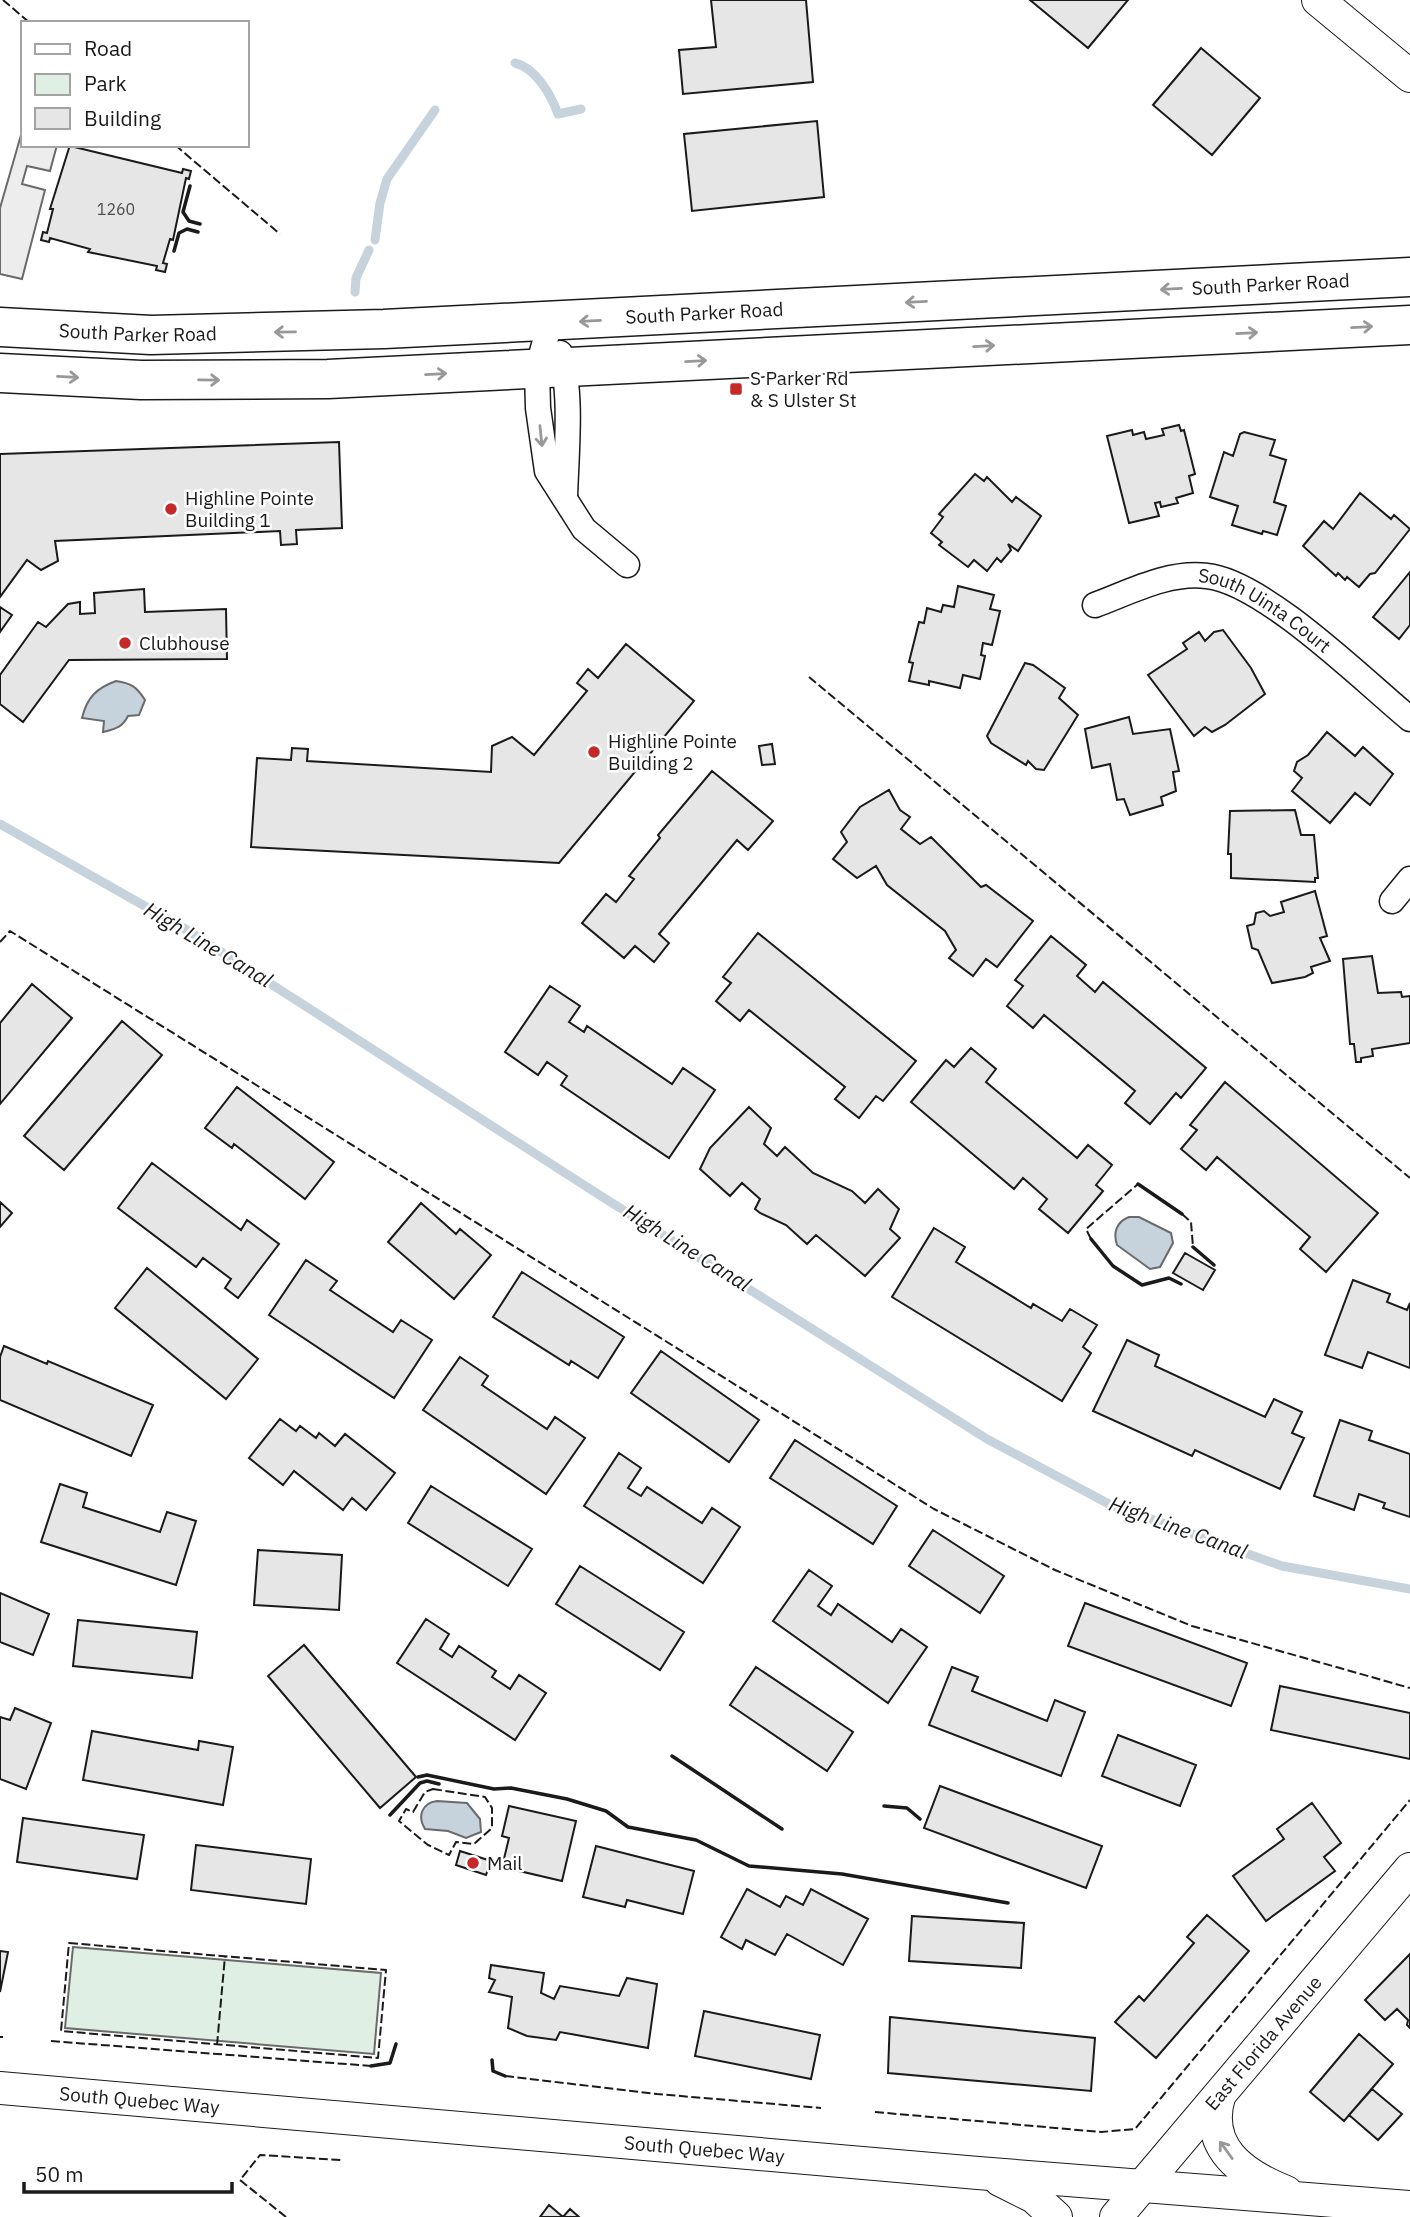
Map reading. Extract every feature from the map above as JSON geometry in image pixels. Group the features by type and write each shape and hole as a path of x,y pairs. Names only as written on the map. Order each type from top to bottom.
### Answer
{"main road":[{"name":"South Parker Road","path":"0,327 161,334 550,323 1410,277"},
{"path":"0,373 141,380 254,381 551,369 1410,325"}],"street":[{"path":"1318,0 1410,76"},
{"path":"550,323 551,369 545,464 584,529 627,565"},
{"name":"South Uinta Court","path":"1095,605 1177,577 1208,576 1236,584 1283,613 1410,719"},
{"path":"1392,901 1410,879"},
{"name":"East Florida Avenue","path":"1116,2217 1410,1869"},
{"name":"South Quebec Way","path":"0,2088 978,2173 1410,2207"},
{"path":"1219,2097 1215,2110 1216,2135 1231,2158 1261,2180 1303,2198"},
{"path":"978,2173 1020,2189 1056,2217"}],"green space":[{"path":"73,1947 381,1973 374,2054 65,2028"}],"shaded area":[{"path":"21,135 21,147 56,147 50,171 27,166 22,184 45,190 22,279 0,274 0,208"},
{"path":"116,681 133,686 145,700 139,715 128,716 121,726 103,732 104,721 82,718 94,694"},
{"path":"1129,1217 1139,1217 1171,1233 1173,1243 1160,1267 1150,1269 1117,1245 1117,1228"},
{"path":"437,1801 467,1803 480,1819 481,1832 466,1838 448,1831 425,1829 421,1819 422,1811 428,1804"}],"building":[{"path":"711,0 806,0 813,82 683,94 679,50 716,47"},
{"path":"1030,0 1128,0 1088,48"},
{"path":"1201,48 1260,98 1212,155 1153,105"},
{"path":"817,121 824,197 692,211 684,134"},
{"path":"74,147 182,173 183,169 191,171 189,179 186,178 173,240 170,239 163,263 167,264 165,272 156,270 157,266 88,252 90,249 50,238 49,242 41,240 43,232 47,233 53,209 50,209 69,148"},
{"path":"1179,425 1181,431 1184,430 1195,474 1189,476 1193,493 1176,498 1178,503 1161,507 1160,502 1155,503 1159,516 1129,523 1107,436 1132,430 1133,435 1144,432 1146,439 1164,435 1162,429"},
{"path":"1244,432 1275,440 1270,455 1286,460 1274,502 1286,506 1277,535 1263,531 1262,534 1232,525 1238,506 1210,497 1224,452 1233,456 1240,434"},
{"name":"Highline Pointe Building 1","path":"339,442 342,528 296,530 297,544 281,545 280,531 55,541 58,561 41,570 27,560 0,597 0,454"},
{"path":"975,474 984,481 987,477 1012,502 1016,497 1041,516 1018,551 1008,544 1011,550 1001,562 997,558 987,571 974,560 968,567 939,545 942,542 931,533 943,517 939,514"},
{"path":"1360,493 1391,519 1394,515 1410,529 1375,573 1370,574 1359,587 1347,577 1345,580 1338,573 1336,576 1303,546 1324,521 1333,529"},
{"path":"1410,572 1410,625 1399,639 1373,617"},
{"path":"958,586 994,595 990,609 1000,611 992,645 983,643 981,655 985,656 980,679 963,675 960,688 929,681 929,685 909,681 913,663 909,662 919,622 924,623 927,608 941,612 943,605 954,607"},
{"name":"Clubhouse","path":"144,589 145,612 226,609 227,659 69,660 23,722 0,704 0,675 38,622 46,627 68,604 80,602 80,614 95,613 94,593"},
{"path":"0,607 12,615 0,632"},
{"path":"1223,630 1251,668 1265,694 1225,725 1212,732 1205,727 1194,736 1148,675 1187,649 1183,643 1199,632 1205,641 1214,632"},
{"name":"Highline Pointe Building 2","path":"626,644 694,701 559,863 251,847 257,758 291,760 292,748 308,749 307,761 491,772 492,746 512,737 534,755 587,691 577,683 588,669 598,678"},
{"path":"1025,663 1033,665 1065,688 1059,698 1078,715 1044,770 1036,769 1028,761 1026,765 991,743 987,736"},
{"path":"1129,717 1133,734 1170,729 1179,771 1173,772 1176,791 1161,797 1163,805 1130,815 1124,799 1117,800 1110,764 1092,768 1085,729"},
{"path":"1327,732 1355,756 1363,747 1393,774 1370,805 1355,793 1330,823 1292,791 1302,778 1294,771 1297,762 1308,755"},
{"path":"772,744 775,764 762,765 759,746"},
{"path":"712,771 773,821 748,850 737,840 659,934 669,943 654,962 635,946 624,958 582,923 606,894 616,902 634,879 629,876 660,838 658,835"},
{"path":"889,790 900,810 910,817 901,829 920,844 931,837 981,887 986,885 1033,921 997,967 986,959 973,976 949,958 956,950 945,931 887,885 876,866 857,878 833,859 847,842 841,832 860,807"},
{"path":"1295,810 1301,835 1314,835 1318,878 1315,878 1315,882 1231,878 1231,854 1228,854 1230,811"},
{"path":"1315,891 1327,936 1320,938 1330,961 1311,967 1313,973 1305,977 1272,983 1258,950 1252,948 1247,926 1254,924 1256,913 1264,911 1270,916 1284,912 1281,902"},
{"path":"758,933 916,1061 883,1101 876,1096 859,1118 835,1099 845,1087 749,1010 740,1021 716,1001 731,983 723,977"},
{"path":"1051,936 1086,965 1077,976 1095,992 1103,982 1206,1068 1181,1098 1176,1093 1150,1124 1125,1103 1135,1091 1044,1015 1033,1028 1007,1006 1023,986 1015,980"},
{"path":"1372,956 1378,993 1401,992 1402,997 1410,996 1410,1043 1372,1049 1373,1056 1361,1058 1361,1062 1356,1062 1354,1044 1350,1044 1343,959"},
{"path":"32,984 72,1018 0,1104 0,1023"},
{"path":"550,986 580,1006 569,1022 584,1032 587,1026 672,1084 683,1068 715,1090 669,1158 561,1085 567,1076 547,1062 538,1075 505,1052"},
{"path":"122,1021 162,1055 64,1170 24,1136"},
{"path":"971,1048 996,1069 986,1082 1077,1158 1088,1145 1112,1165 1096,1185 1103,1191 1068,1233 1039,1209 1047,1199 1023,1178 1014,1189 911,1102 946,1060 954,1067"},
{"path":"1225,1082 1378,1213 1326,1272 1300,1249 1310,1237 1217,1157 1206,1170 1181,1149 1197,1130 1190,1125"},
{"path":"237,1087 334,1162 305,1199 234,1144 232,1148 205,1128"},
{"path":"749,1107 771,1128 764,1144 777,1156 785,1147 813,1173 852,1191 865,1203 878,1189 899,1209 890,1229 900,1238 865,1276 816,1235 807,1244 786,1225 760,1213 755,1209 760,1199 742,1183 730,1196 700,1169 710,1148"},
{"path":"152,1163 241,1230 247,1220 279,1244 238,1298 225,1288 231,1279 203,1258 196,1267 118,1208"},
{"path":"0,1202 12,1213 0,1227"},
{"path":"421,1203 456,1234 460,1229 491,1255 454,1299 388,1242"},
{"path":"934,1228 965,1247 956,1262 1031,1308 1033,1304 1062,1321 1070,1309 1097,1325 1083,1347 1091,1353 1062,1401 892,1297"},
{"path":"1185,1253 1215,1270 1203,1290 1173,1273"},
{"path":"306,1260 337,1281 330,1290 393,1332 401,1320 432,1340 394,1398 269,1315"},
{"path":"147,1268 258,1359 226,1399 115,1308"},
{"path":"522,1272 624,1337 598,1378 571,1361 569,1365 493,1317"},
{"path":"1353,1280 1390,1294 1387,1302 1407,1310 1410,1303 1410,1368 1368,1352 1362,1368 1325,1355"},
{"path":"1127,1340 1159,1355 1155,1366 1265,1417 1274,1399 1302,1412 1292,1433 1304,1438 1280,1489 1195,1450 1192,1456 1093,1411"},
{"path":"4,1346 47,1364 48,1361 153,1405 131,1456 0,1400 0,1357"},
{"path":"661,1351 759,1420 729,1462 631,1393"},
{"path":"460,1357 488,1376 482,1385 547,1429 555,1417 585,1438 546,1494 423,1410"},
{"path":"280,1419 296,1431 300,1426 316,1438 319,1433 335,1446 345,1434 395,1473 366,1510 352,1498 343,1510 294,1471 283,1485 249,1458"},
{"path":"1340,1420 1372,1431 1369,1440 1410,1454 1410,1517 1383,1508 1385,1503 1359,1494 1354,1510 1314,1496"},
{"path":"795,1440 897,1506 873,1544 770,1478"},
{"path":"619,1453 641,1468 628,1488 641,1496 647,1487 702,1523 712,1508 740,1527 703,1583 584,1506"},
{"path":"60,1484 87,1493 83,1507 160,1532 167,1512 196,1521 176,1585 41,1542"},
{"path":"431,1486 532,1549 508,1586 408,1523"},
{"path":"933,1530 1004,1576 980,1613 909,1566"},
{"path":"258,1550 342,1555 339,1610 254,1605"},
{"path":"580,1566 684,1632 660,1670 556,1604"},
{"path":"809,1570 832,1586 818,1606 831,1615 838,1604 892,1642 901,1629 927,1647 888,1703 773,1621"},
{"path":"0,1593 49,1614 33,1655 0,1642"},
{"path":"1085,1603 1247,1663 1231,1706 1068,1646"},
{"path":"426,1619 449,1634 440,1649 452,1657 459,1646 496,1671 492,1677 510,1689 519,1675 546,1693 515,1740 397,1663"},
{"path":"78,1620 197,1632 192,1678 73,1666"},
{"path":"304,1645 416,1777 380,1808 268,1676"},
{"path":"756,1667 853,1732 827,1771 730,1705"},
{"path":"952,1667 978,1677 972,1691 1047,1721 1055,1700 1085,1712 1061,1776 929,1725"},
{"path":"1280,1686 1410,1713 1410,1759 1271,1730"},
{"path":"15,1708 51,1723 26,1789 0,1779 0,1717 10,1720"},
{"path":"92,1731 198,1750 199,1741 233,1747 223,1805 83,1780"},
{"path":"1118,1735 1196,1765 1180,1806 1102,1776"},
{"path":"940,1786 1102,1846 1086,1888 924,1828"},
{"path":"1312,1803 1341,1843 1324,1857 1335,1871 1266,1921 1233,1876 1284,1839 1277,1829"},
{"path":"509,1806 576,1821 562,1881 502,1867 509,1838 502,1836"},
{"path":"23,1818 144,1835 137,1879 17,1862"},
{"path":"196,1845 311,1859 306,1904 191,1890"},
{"path":"596,1846 694,1871 683,1914 627,1900 625,1907 583,1897"},
{"name":"Mail","path":"460,1851 491,1861 486,1875 456,1865"},
{"path":"747,1889 780,1907 786,1896 803,1905 811,1889 868,1919 843,1965 787,1934 775,1955 746,1940 742,1949 721,1937"},
{"path":"1207,1915 1249,1951 1156,2058 1115,2022 1139,1996 1144,2001 1194,1943 1187,1937"},
{"path":"912,1916 1024,1923 1021,1968 909,1961"},
{"path":"0,1951 8,1952 0,1992"},
{"path":"1410,1954 1410,2028 1407,2025 1408,2020 1397,2009 1385,2020 1365,2000"},
{"path":"491,1965 544,1973 541,1993 554,1999 560,1986 619,1996 627,1978 657,1984 648,2048 560,2032 556,2040 527,2036 508,2028 512,1997 489,1992 495,1980 489,1978"},
{"path":"704,2011 820,2035 811,2079 695,2056"},
{"path":"890,2017 1095,2038 1091,2091 888,2073"},
{"path":"1359,2034 1393,2064 1344,2121 1310,2092"},
{"path":"1372,2089 1402,2114 1378,2140 1349,2115"},
{"path":"549,2205 563,2217 540,2217"},
{"path":"570,2209 579,2217 563,2217"}],"waterway":[{"path":"515,63 536,76 558,114 581,109"},
{"path":"375,240 380,203 387,179 435,110"},
{"path":"355,292 356,278 369,250"},
{"name":"High Line Canal","path":"0,824 187,930 601,1196 987,1439 1109,1504 1282,1566 1410,1589"}],"fence":[{"path":"3,0 28,21"},
{"path":"177,147 280,234"},
{"path":"809,677 1410,1178"},
{"path":"0,942 10,931 934,1509 1055,1570 1192,1626 1410,1688"},
{"path":"1091,1239 1086,1229 1138,1184"},
{"path":"1182,1214 1191,1222 1193,1247"},
{"path":"433,1789 485,1797 492,1808 492,1828 474,1844 456,1842 449,1855 428,1845 399,1821 406,1809 413,1812 425,1792 433,1789"},
{"path":"875,2112 1101,2132 1135,2129 1410,1800"},
{"path":"69,1943 386,1970 378,2058 61,2031 69,1943"},
{"path":"217,2045 225,1956"},
{"path":"51,2041 371,2066"},
{"path":"505,2076 657,2094 821,2108"},
{"path":"286,2217 240,2180 260,2155 341,2160"}],"wall":[{"path":"190,186 183,212 189,221 200,224"},
{"path":"174,251 179,233 187,229 198,232"},
{"path":"1138,1184 1182,1214"},
{"path":"1091,1239 1113,1266 1142,1285 1169,1278 1181,1284"},
{"path":"1193,1247 1214,1265"},
{"path":"672,1756 782,1829"},
{"path":"418,1777 427,1775 494,1789 511,1788 567,1799 606,1811 628,1827 696,1840 749,1866 842,1874 1008,1903"},
{"path":"390,1815 420,1783 427,1781 439,1784"},
{"path":"884,1806 907,1808 920,1819"},
{"path":"371,2066 390,2063 396,2044"},
{"path":"492,2060 493,2071 505,2076"}],"place":[{"name":"S Parker Rd & S Ulster St","path":"736,389"},
{"name":"Highline Pointe Building 1","path":"171,509"},
{"name":"Clubhouse","path":"125,643"},
{"name":"Highline Pointe Building 2","path":"594,752"},
{"name":"Mail","path":"473,1863"}]}
